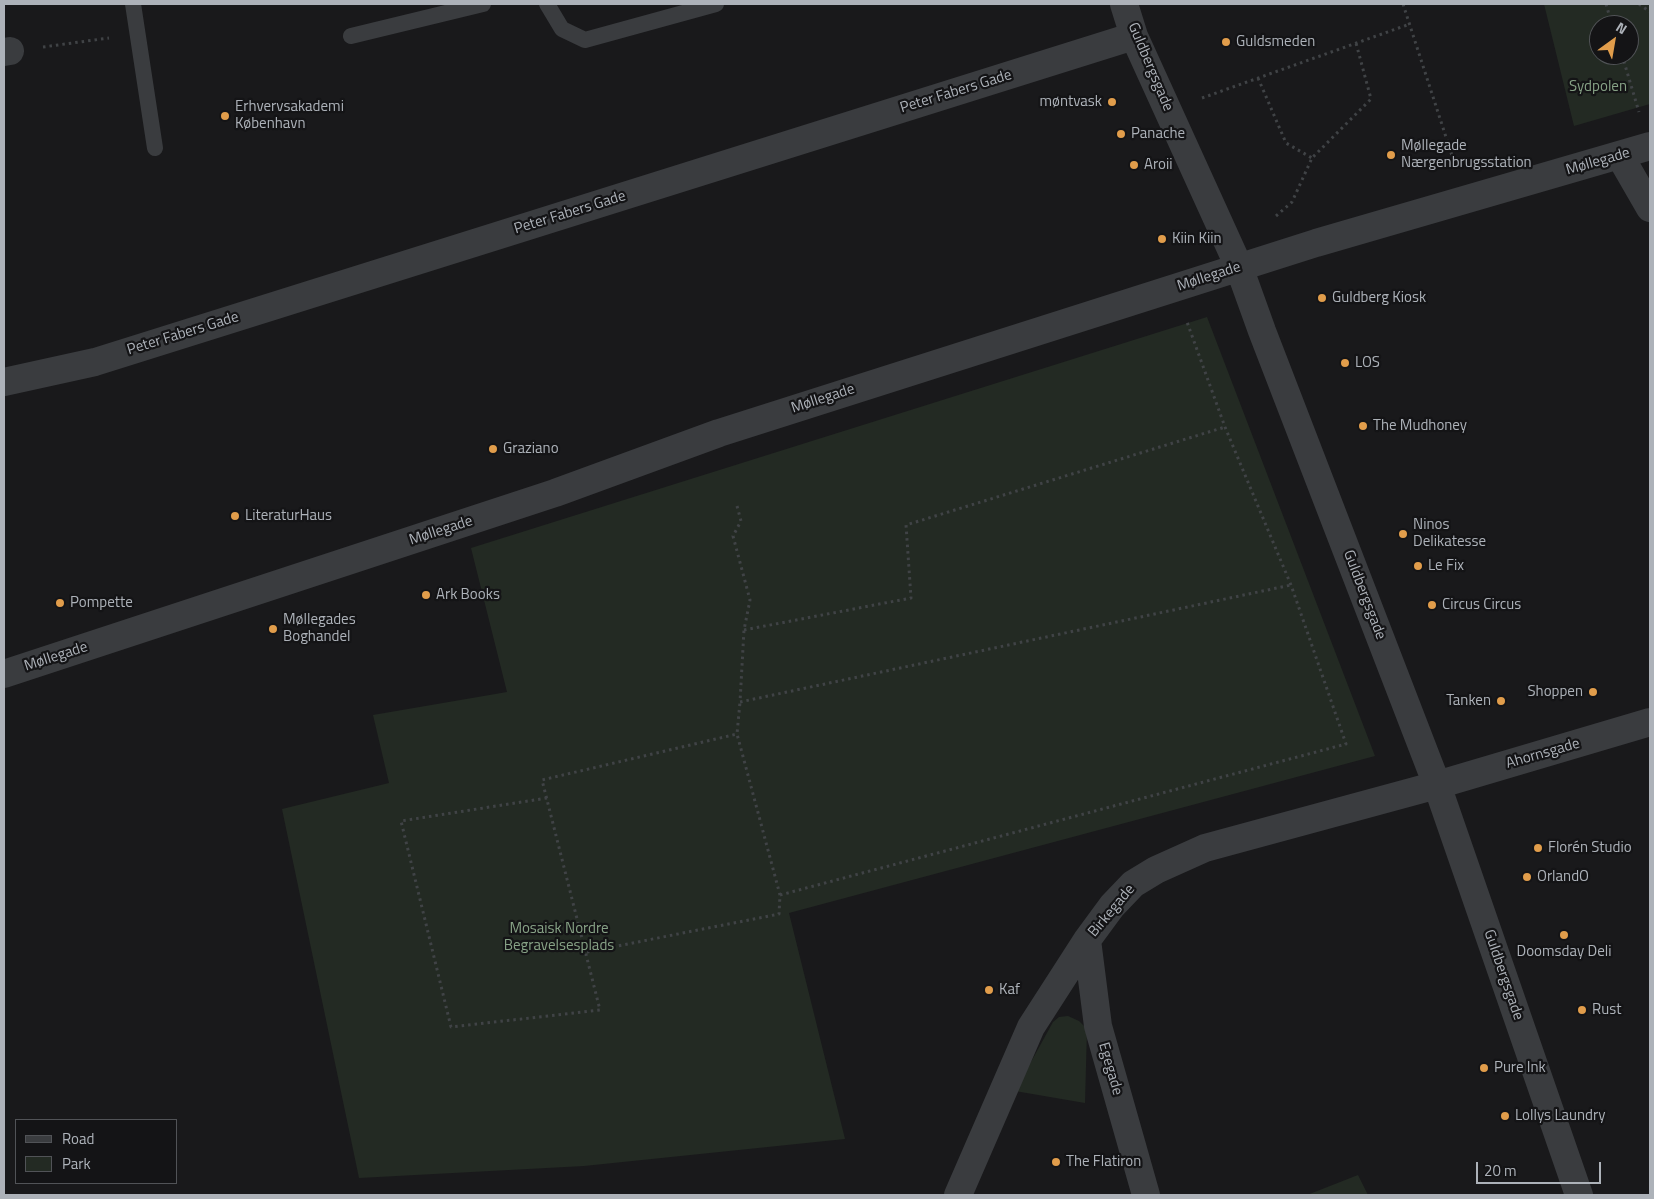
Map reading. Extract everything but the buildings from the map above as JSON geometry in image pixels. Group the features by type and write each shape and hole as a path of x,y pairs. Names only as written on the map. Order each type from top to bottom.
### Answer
{"street":[{"name":"Guldbergsgade","path":"1124,4 1134,36 1239,267 1436,785 1580,1195"},
{"name":"Peter Fabers Gade","path":"4,382 95,362 1134,36"},
{"name":"Møllegade","path":"4,674 555,493 719,432 1239,267 1650,146"},
{"path":"1620,156 1650,208"},
{"name":"Ahornsgade","path":"1436,785 1650,722"},
{"name":"Birkegade","path":"958,1195 1032,1027 1087,940 1112,906 1133,884 1156,870 1205,848 1436,785"},
{"name":"Egegade","path":"1087,940 1098,1026 1146,1195"}],"lane":[{"path":"132,4 155,148"},
{"path":"351,36 483,4"},
{"path":"546,4 562,29 585,40 716,4"}],"path":[{"path":"1403,4 1467,199"},
{"path":"1639,4 1650,12"},
{"path":"1168,110 1410,24"},
{"path":"7,52 137,34"},
{"path":"1274,218 1292,202 1312,158 1371,99 1356,43"},
{"path":"1625,65 1650,146"},
{"path":"1258,78 1286,143 1312,158"},
{"path":"780,895 1346,744 1291,586 1225,428 1188,325"},
{"path":"744,630 911,598 906,525 1225,428"},
{"path":"586,952 779,914 780,895 737,734 744,630 750,600 733,536 742,521 737,506"},
{"path":"740,702 1291,586"},
{"path":"546,798 401,821 451,1027 600,1010 542,780 737,734"}],"green space":[{"name":"Sydpolen","path":"1544,4 1650,4 1650,104 1574,126"},
{"name":"Mosaisk Nordre Begravelsesplads","path":"1207,317 1375,756 789,913 845,1139 584,1166 359,1178 282,809 389,783 373,715 507,692 471,548"},
{"path":"1068,1016 1079,1021 1087,1029 1085,1103 1015,1091 1053,1022 1059,1017"},
{"path":"1358,1175 1368,1195 1307,1195"}],"place":[{"name":"Guldsmeden","path":"1226,42"},
{"name":"møntvask","path":"1112,102"},
{"name":"Erhvervsakademi København","path":"225,116"},
{"name":"Panache","path":"1121,134"},
{"name":"Møllegade Nærgenbrugsstation","path":"1391,155"},
{"name":"Aroii","path":"1134,165"},
{"name":"Kiin Kiin","path":"1162,239"},
{"name":"Guldberg Kiosk","path":"1322,298"},
{"name":"LOS","path":"1345,363"},
{"name":"The Mudhoney","path":"1363,426"},
{"name":"Graziano","path":"493,449"},
{"name":"LiteraturHaus","path":"235,516"},
{"name":"Ninos Delikatesse","path":"1403,534"},
{"name":"Le Fix","path":"1418,566"},
{"name":"Ark Books","path":"426,595"},
{"name":"Pompette","path":"60,603"},
{"name":"Circus Circus","path":"1432,605"},
{"name":"Møllegades Boghandel","path":"273,629"},
{"name":"Shoppen","path":"1593,692"},
{"name":"Tanken","path":"1501,701"},
{"name":"Florén Studio","path":"1538,848"},
{"name":"OrlandO","path":"1527,877"},
{"name":"Doomsday Deli","path":"1564,935"},
{"name":"Kaf","path":"989,990"},
{"name":"Rust","path":"1582,1010"},
{"name":"Pure Ink","path":"1484,1068"},
{"name":"Lollys Laundry","path":"1505,1116"},
{"name":"The Flatiron","path":"1056,1162"}]}
